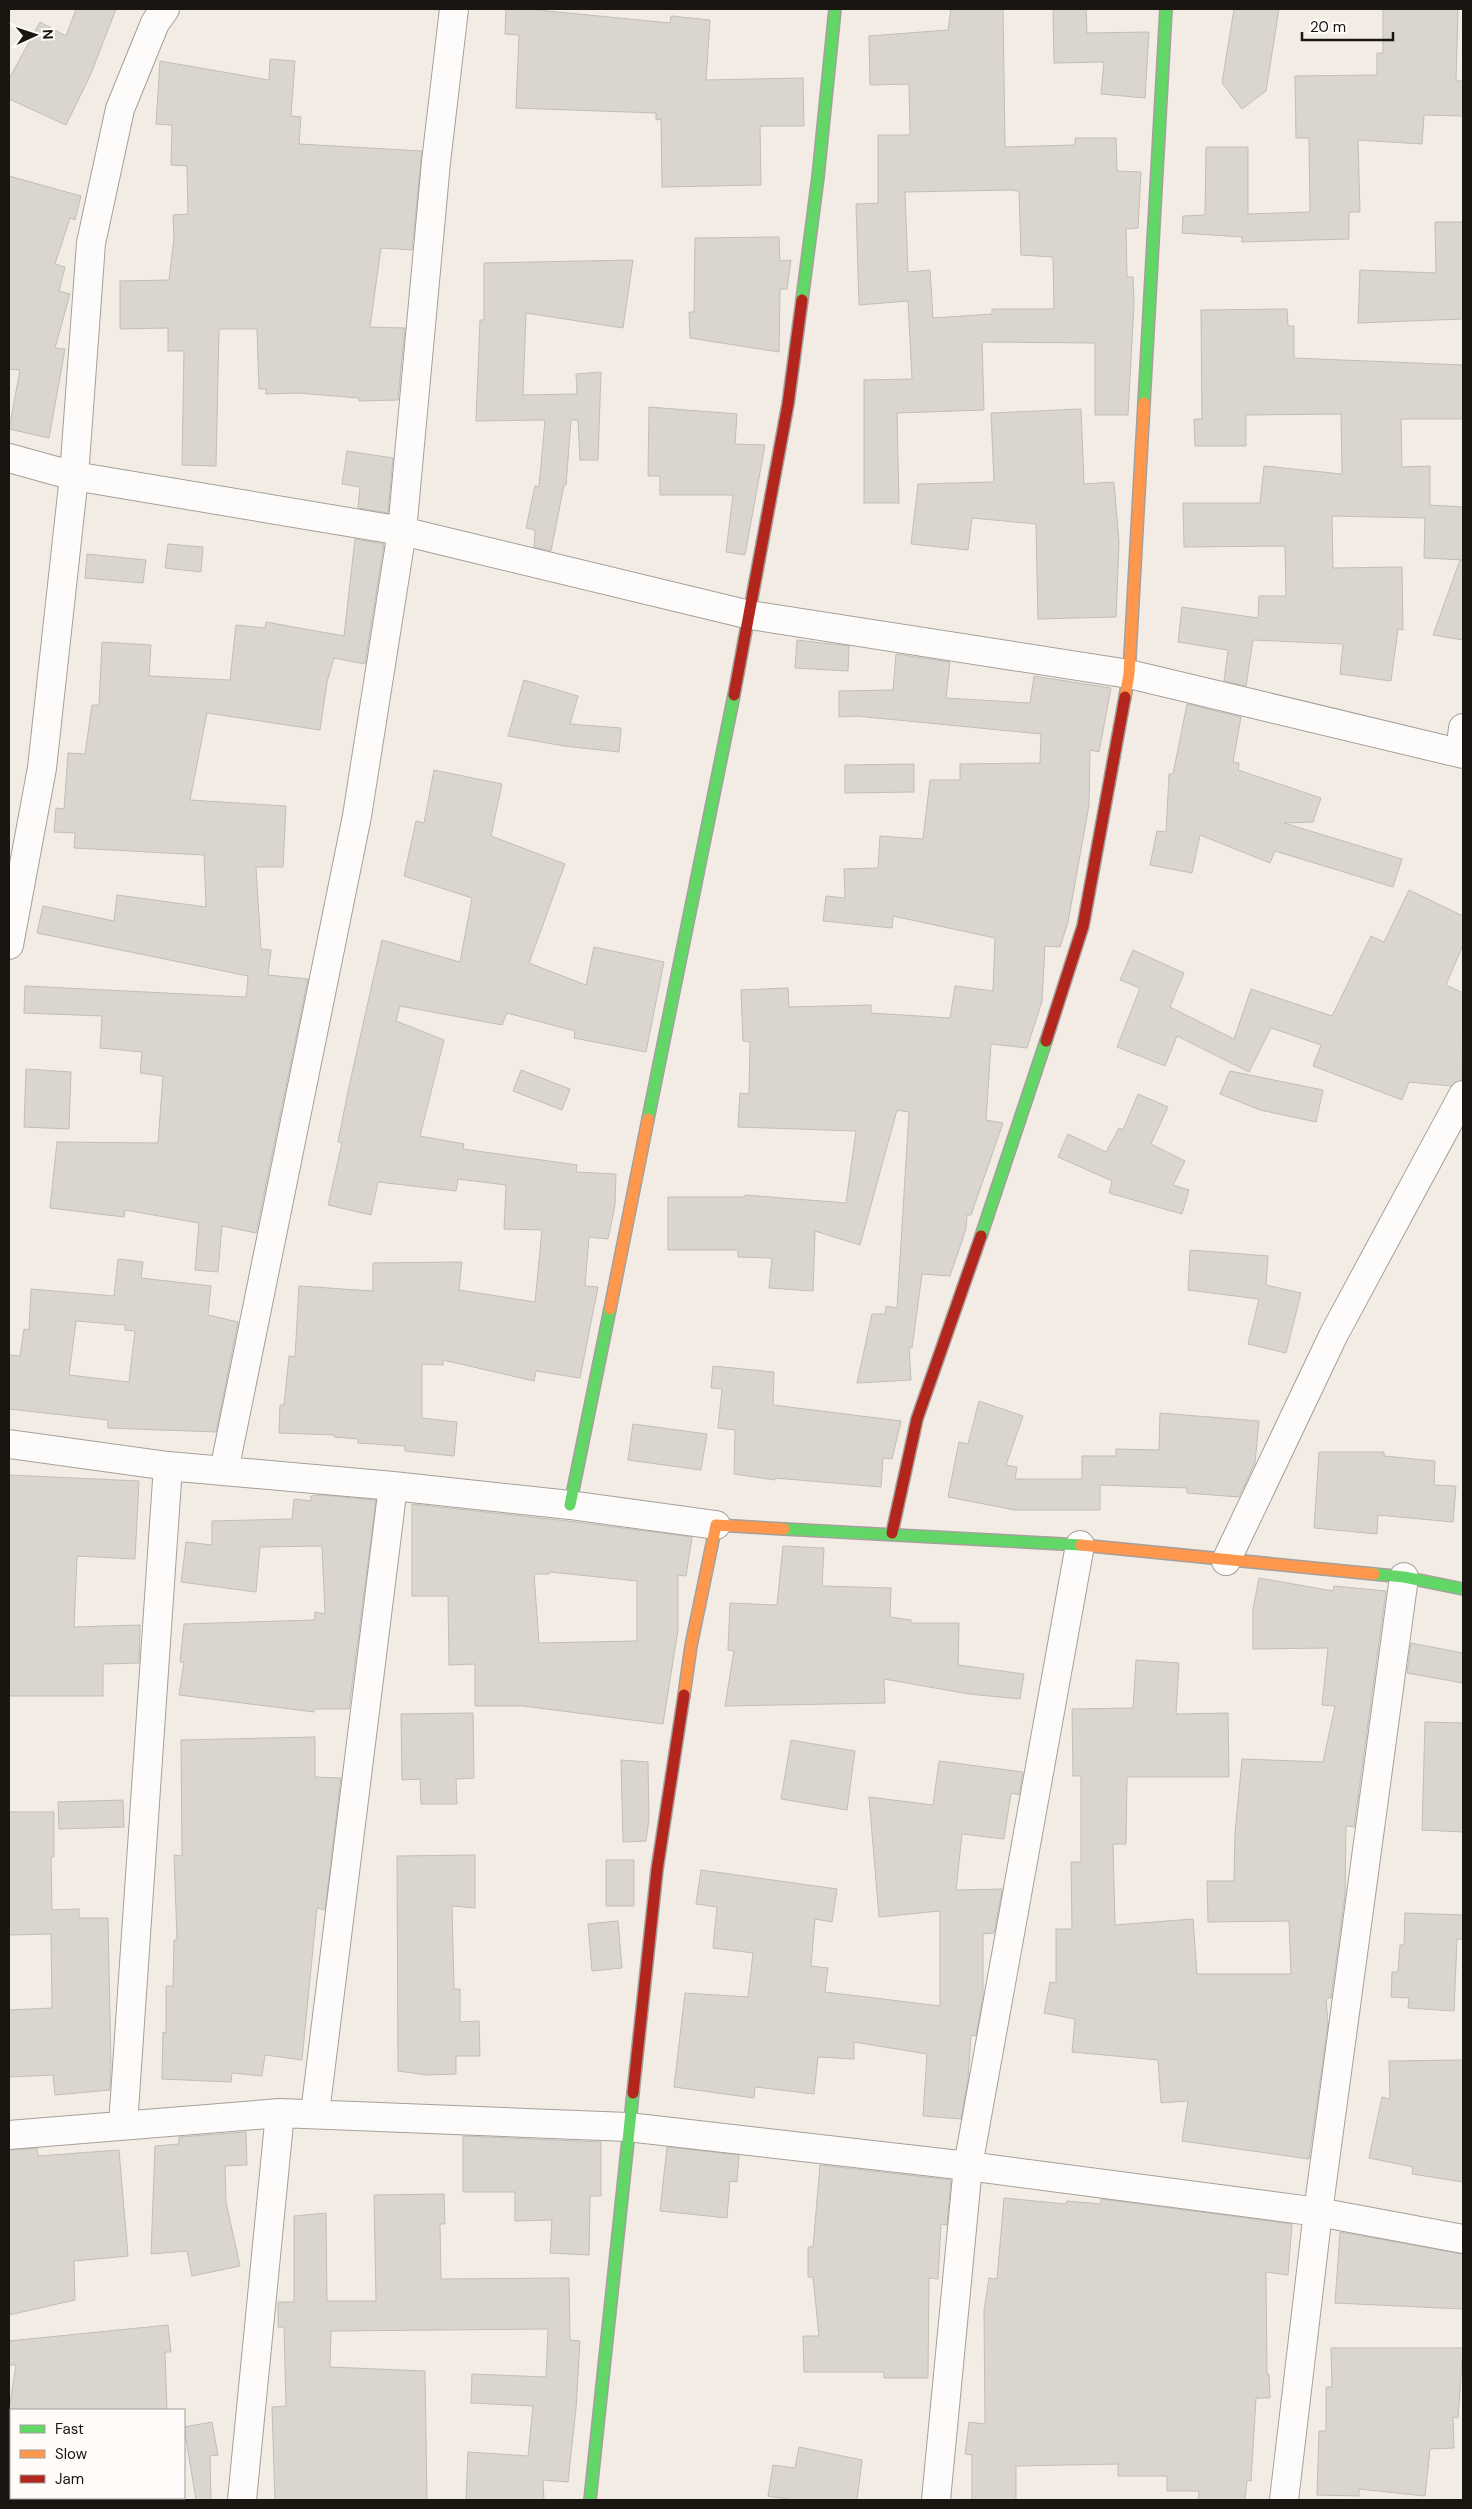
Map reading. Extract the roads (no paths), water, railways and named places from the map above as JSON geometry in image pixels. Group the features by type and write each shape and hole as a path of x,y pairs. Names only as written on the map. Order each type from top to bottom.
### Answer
{"street":[{"path":"9,945 42,768 74,476 91,243 120,109 155,23 165,9"},
{"path":"224,1471 357,816 402,531 435,172 454,9"},
{"path":"570,1505 750,615 788,404 818,177 835,9"},
{"path":"892,1533 916,1419 1011,1148 1083,926 1128,674 1166,9"},
{"path":"9,458 74,476 402,531 750,615 1128,674 1462,745"},
{"path":"1226,1561 1334,1334 1463,1095"},
{"path":"9,1444 168,1466 393,1486 570,1505 716,1525 892,1533 1080,1545 1226,1561 1404,1577 1463,1589"},
{"path":"123,2125 168,1466"},
{"path":"315,2113 393,1486"},
{"path":"590,2500 628,2127 657,1870 691,1646 716,1525"},
{"path":"936,2500 968,2166 1080,1545"},
{"path":"1284,2500 1318,2212 1404,1577"},
{"path":"242,2500 280,2113"},
{"path":"9,2135 280,2113 628,2127 968,2166 1318,2212 1463,2239"}]}
